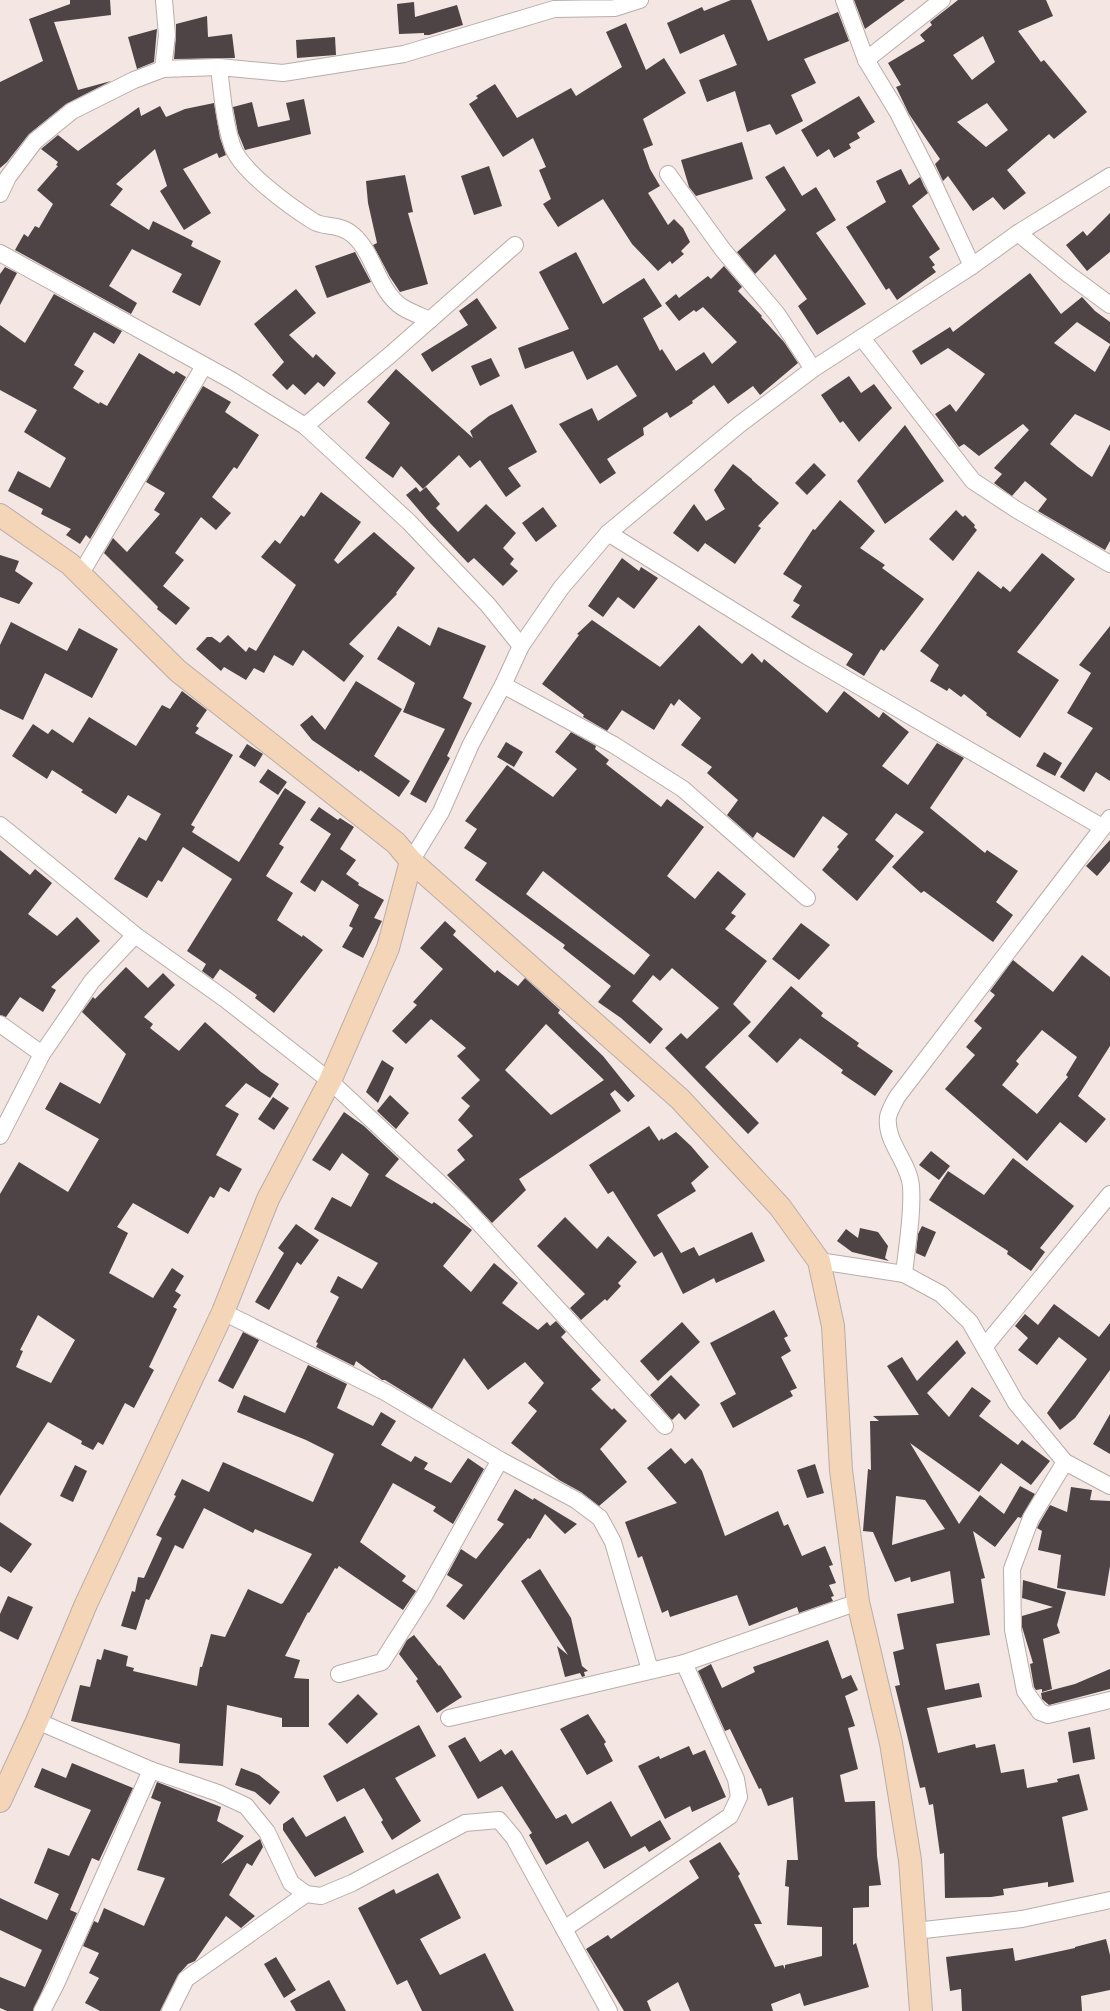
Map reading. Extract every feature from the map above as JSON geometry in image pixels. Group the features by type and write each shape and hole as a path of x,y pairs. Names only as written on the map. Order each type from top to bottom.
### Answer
{"street":[{"path":"163,69 167,35 164,0"},
{"path":"0,194 8,177 35,141 72,111 134,80 163,69 219,67 283,73 404,54 554,9 615,8 640,0"},
{"path":"844,0 866,60 897,111 972,266"},
{"path":"866,60 942,0"},
{"path":"219,67 225,114 232,147 246,168 315,222 337,225 353,234 368,252 377,273 389,293 402,307 430,320"},
{"path":"668,174 723,250 778,314 814,369"},
{"path":"0,1801 37,1721 86,1604 223,1312 268,1199 330,1081 388,948 411,861 441,812 471,744 503,685 521,646 561,588 608,533 740,424 814,369 972,266 1018,233 1110,176"},
{"path":"1018,233 1068,274 1110,305"},
{"path":"305,426 430,320 515,245"},
{"path":"0,253 231,380 305,426 409,522 488,605 521,646"},
{"path":"862,338 973,481 1017,510 1110,564"},
{"path":"80,575 204,366"},
{"path":"0,515 70,564 178,671 396,843 411,861 680,1099 780,1207 820,1261 833,1326 840,1470 858,1602 891,1743 910,1860 921,2011"},
{"path":"608,533 805,655 1106,823 1097,838 897,1097 888,1117 892,1142 906,1167 911,1185 910,1222 904,1274"},
{"path":"503,685 614,746 683,789 807,898"},
{"path":"0,825 135,935 225,999 330,1081 460,1202 665,1426"},
{"path":"0,1136 42,1054 92,981 135,935"},
{"path":"0,1024 42,1054"},
{"path":"985,1346 1110,1194"},
{"path":"820,1261 904,1274 941,1294 970,1322 1016,1403 1065,1462 1110,1486"},
{"path":"223,1312 385,1392 500,1460 576,1500 600,1518 613,1542 650,1670"},
{"path":"339,1674 382,1662 424,1596 500,1460"},
{"path":"1065,1462 1031,1518 1012,1569 1014,1637 1025,1691 1040,1712 1048,1715 1110,1700"},
{"path":"449,1718 527,1701 684,1663 858,1602"},
{"path":"564,1929 730,1816 739,1797 736,1779 684,1663"},
{"path":"37,1721 151,1770 218,1793 246,1806 267,1832 291,1883 306,1894 321,1896 352,1884 465,1823 499,1820 514,1838 564,1929 603,2009"},
{"path":"42,2011 56,1984 151,1770"},
{"path":"170,2011 186,1979 306,1894"},
{"path":"915,1931 1022,1919 1110,1900"}],"building":[{"path":"70,0 110,0 111,15 54,22 78,90 111,81 66,104 29,134 7,162 0,168 0,82 43,61 29,19 70,4"},
{"path":"731,0 751,0 768,41 838,12 849,41 804,59 816,83 791,95 803,121 776,135 770,124 747,132 735,91 707,102 699,80 737,65 724,34 680,54 667,23 702,7 704,11"},
{"path":"854,0 905,0 865,29"},
{"path":"958,0 1046,0 1053,16 1018,31 1041,62 1044,60 1087,112 1054,139 1049,134 1007,170 1026,193 1004,210 993,197 973,211 948,176 943,181 935,164 940,159 909,114 896,87 901,85 888,63 925,41 920,35 932,25 930,22","holes":["983,36 995,62 972,80 953,55","987,103 1008,130 986,147 957,122"]},
{"path":"414,2 415,17 457,5 463,25 429,35 424,35 424,33 399,34 397,4"},
{"path":"207,16 208,37 232,34 235,58 174,59 176,24"},
{"path":"626,23 646,70 664,58 686,93 643,119 653,145 643,149 650,169 660,186 648,193 668,225 674,219 683,228 690,242 681,251 684,254 672,264 670,261 658,271 632,244 603,199 558,227 543,204 551,199 539,170 546,167 533,138 503,157 469,104 478,98 476,96 495,84 517,118 571,88 576,96 622,67 606,32"},
{"path":"157,29 154,62 137,69 128,37"},
{"path":"335,37 336,55 297,58 296,40"},
{"path":"859,96 875,122 857,133 860,138 849,144 851,148 834,158 829,149 817,157 801,130"},
{"path":"304,99 311,134 245,150 238,133 233,107 252,102 258,127 290,120 286,103"},
{"path":"214,103 220,138 226,155 219,158 217,153 183,169 211,213 184,230 160,191 167,186 155,149 116,184 123,189 110,205 149,230 153,221 193,241 191,246 221,261 200,306 172,292 182,274 132,249 109,286 137,303 131,314 15,250 24,234 28,237 35,226 39,228 53,204 37,190 58,166 56,165 58,162 41,149 58,135 78,151 139,107 141,116 160,106 166,117 185,109"},
{"path":"742,142 753,179 696,196 689,187 681,160"},
{"path":"489,166 502,206 474,215 461,176"},
{"path":"784,166 802,196 816,187 836,220 816,233 866,304 817,335 798,306 807,299 775,254 755,274 737,252 786,210 765,177"},
{"path":"901,169 909,185 920,177 928,193 912,206 940,249 929,257 935,265 932,267 936,272 897,300 889,288 886,290 846,227 886,202 876,181"},
{"path":"405,175 413,212 408,213 428,284 400,292 373,245 377,243 368,203 366,181"},
{"path":"1110,213 1110,252 1087,271 1066,245 1083,231 1087,236"},
{"path":"355,252 371,282 327,298 315,266"},
{"path":"576,252 603,304 644,278 662,306 643,318 660,351 662,349 676,371 704,352 712,364 737,342 703,307 696,312 694,310 679,321 665,303 676,294 679,298 708,276 711,279 724,266 742,287 738,291 784,342 798,363 760,395 753,386 728,404 714,385 692,401 693,403 670,418 667,412 643,428 644,435 607,459 616,473 600,484 559,424 592,408 598,421 637,396 617,365 587,380 573,351 525,369 518,348 569,329 539,272"},
{"path":"5,267 17,273 0,305 0,274"},
{"path":"1030,273 1061,314 1082,297 1095,311 1110,322 1110,344 1077,322 1054,343 1095,372 1110,345 1110,431 1075,414 1050,444 1092,477 1110,444 1110,541 1105,550 1038,511 1047,499 1025,481 1012,496 994,483 1002,474 994,468 1029,430 1023,424 979,456 964,444 959,447 935,414 950,404 956,412 985,374 948,348 921,365 912,351 950,327 953,332"},
{"path":"296,289 316,313 289,335 313,358 316,354 336,373 324,387 318,382 305,395 293,384 287,390 272,375 284,362 254,324"},
{"path":"54,294 122,331 114,344 94,332 74,365 84,371 73,388 99,404 100,402 107,406 139,353 174,374 176,371 186,377 90,539 86,535 80,544 66,535 71,529 41,514 43,509 8,491 18,471 50,488 66,458 24,432 37,410 0,390 0,325 25,343"},
{"path":"477,298 497,328 432,372 421,354 468,325 459,311"},
{"path":"491,358 500,376 480,386 471,366"},
{"path":"396,369 473,438 470,431 489,416 512,404 537,452 508,468 521,486 506,497 480,460 470,468 459,455 423,489 401,466 393,478 365,458 390,423 367,402"},
{"path":"849,376 861,393 874,384 892,408 859,442 843,421 840,423 821,395"},
{"path":"203,386 231,402 225,412 259,435 237,469 234,467 212,497 231,513 216,530 201,517 175,553 184,560 163,586 190,608 176,625 157,609 158,607 104,553 113,538 127,552 160,514 154,510 165,493 146,482"},
{"path":"905,425 944,481 885,524 857,481"},
{"path":"814,463 826,475 807,495 795,483"},
{"path":"733,464 779,503 758,526 761,528 735,564 705,543 698,552 673,533 694,504 706,521 725,509 714,490"},
{"path":"416,487 420,492 426,487 440,504 436,508 458,532 486,504 516,533 503,548 514,559 510,564 518,571 503,586 474,558 468,563 406,495"},
{"path":"321,492 361,522 334,560 338,564 374,532 415,568 396,593 397,594 349,644 364,656 344,682 303,650 293,666 274,655 264,673 254,668 246,680 224,667 221,671 196,649 207,637 212,637 220,643 228,635 246,652 249,647 256,651 296,585 261,557 275,540 280,544 301,515 304,517"},
{"path":"840,500 875,531 860,548 885,565 882,568 924,599 884,651 881,649 864,676 846,665 853,654 791,617 800,605 793,601 802,586 783,574 813,529 815,530"},
{"path":"543,507 557,526 536,542 522,523"},
{"path":"956,510 963,517 965,515 975,525 974,527 977,530 953,561 929,539"},
{"path":"1042,553 1075,579 1017,652 1059,680 1020,738 986,715 987,713 964,694 961,697 949,688 947,691 930,681 939,665 920,651 978,571 1001,589 1003,586 1010,592"},
{"path":"0,555 19,561 15,571 33,583 19,604 0,597"},
{"path":"622,558 639,571 641,567 658,578 634,609 618,597 603,617 588,606"},
{"path":"592,620 660,667 699,625 742,664 752,653 762,663 764,659 827,713 844,691 879,718 883,712 909,732 882,766 908,785 937,743 964,758 930,808 985,853 987,850 1018,871 996,902 1013,915 993,942 924,891 921,893 892,867 924,832 896,813 875,840 894,856 857,901 822,870 839,849 837,847 848,834 823,816 794,858 757,832 753,838 727,815 738,800 707,773 712,767 681,745 701,718 679,699 674,706 671,703 654,730 622,710 607,731 583,717 584,715 542,684 579,635 577,634"},
{"path":"11,622 67,651 79,628 118,649 92,698 45,673 23,720 0,709 0,645"},
{"path":"398,626 430,646 438,627 486,646 463,698 472,703 447,756 450,758 426,803 410,794 445,729 403,712 415,683 377,659"},
{"path":"1110,626 1110,781 1096,772 1084,792 1060,777 1093,728 1067,713 1091,673 1079,665"},
{"path":"356,681 402,709 374,756 410,781 399,797 360,770 359,772 312,740 300,725 312,715 325,730"},
{"path":"182,691 207,710 196,726 199,728 195,733 233,755 191,825 195,827 192,832 239,862 285,788 306,802 279,844 284,847 266,876 293,893 277,920 302,937 303,935 323,950 274,1013 255,998 257,995 220,969 213,979 202,971 206,964 187,951 232,879 183,847 162,882 158,880 147,898 114,879 139,837 146,841 161,814 128,795 116,814 81,792 83,790 52,770 47,779 12,756 33,724 48,734 52,729 73,743 89,717 136,746 162,705 170,709"},
{"path":"571,732 596,746 595,749 609,760 606,764 661,807 667,799 704,827 667,876 695,899 718,871 746,894 731,913 736,916 725,929 767,961 733,1004 751,1022 705,1067 759,1123 748,1134 665,1048 681,1033 687,1039 719,1008 672,968 660,981 653,975 632,1001 663,1029 650,1044 621,1018 598,1002 611,986 563,948 565,945 475,880 487,863 464,848 477,829 465,821 507,765 553,797 577,769 555,752","holes":["543,871 650,955 634,975 526,894"]},
{"path":"506,742 523,752 514,767 497,757"},
{"path":"247,744 263,754 255,767 239,757"},
{"path":"1044,752 1062,763 1055,776 1036,766"},
{"path":"268,769 287,782 278,795 259,782"},
{"path":"319,807 338,820 340,818 354,827 340,849 356,860 346,874 359,883 358,885 384,900 374,918 382,921 363,958 342,947 353,928 349,926 359,905 322,880 315,892 300,882 331,834 310,820"},
{"path":"1110,840 1110,861 1097,876 1086,866"},
{"path":"0,850 30,875 35,869 52,883 28,914 57,936 77,917 100,941 51,987 56,990 43,1012 20,997 6,1017 0,1015"},
{"path":"445,921 456,931 453,935 495,973 497,970 518,986 525,978 560,1010 558,1013 603,1056 635,1096 628,1102 615,1090 610,1094 621,1111 519,1179 526,1190 492,1223 447,1175 465,1160 457,1150 473,1136 458,1120 470,1106 461,1098 480,1080 457,1056 466,1048 431,1019 406,1044 392,1031 417,1005 413,1002 443,969 420,948","holes":["546,1024 604,1080 551,1115 505,1070"]},
{"path":"801,923 830,945 799,980 772,959"},
{"path":"1082,955 1110,977 1110,1046 1078,1096 1106,1119 1086,1143 1060,1122 1027,1161 945,1089 975,1055 966,1047 982,1028 974,1021 995,995 990,991 1013,960 1053,992","holes":["1042,1030 1077,1057 1066,1075 1068,1077 1037,1114 1002,1085 1019,1064 1016,1061"]},
{"path":"126,967 148,988 163,973 175,985 144,1017 153,1024 150,1028 179,1051 205,1022 261,1072 279,1084 270,1098 246,1083 225,1106 239,1114 216,1155 242,1169 229,1192 220,1187 214,1198 210,1196 188,1234 133,1203 117,1227 128,1233 109,1273 153,1298 172,1268 184,1276 175,1291 181,1295 173,1307 177,1309 149,1367 154,1370 134,1408 125,1403 103,1445 98,1442 93,1450 81,1444 82,1441 48,1422 0,1496 0,1194 19,1162 68,1192 99,1139 45,1109 60,1082 100,1104 126,1054 82,1012 93,997 95,999","holes":["38,1315 75,1340 51,1383 16,1367 23,1351 20,1350"]},
{"path":"791,986 823,1013 821,1016 859,1043 857,1046 893,1071 875,1096 841,1073 843,1070 800,1038 777,1063 748,1036"},
{"path":"382,1060 394,1068 378,1103 366,1092"},
{"path":"390,1095 409,1113 396,1129 377,1111"},
{"path":"273,1097 289,1108 274,1130 258,1119"},
{"path":"344,1112 364,1126 399,1159 385,1176 432,1204 434,1202 472,1230 443,1266 471,1292 494,1263 518,1283 502,1303 538,1330 547,1322 550,1326 556,1321 566,1332 561,1337 601,1380 591,1389 612,1410 614,1408 627,1421 600,1449 627,1482 599,1506 581,1492 559,1480 511,1443 537,1411 528,1403 544,1383 525,1362 488,1390 464,1358 432,1409 385,1380 382,1380 356,1361 354,1366 316,1347 318,1343 316,1342 339,1297 330,1292 338,1276 362,1289 378,1263 314,1229 332,1197 351,1207 369,1174 342,1153 330,1171 312,1160"},
{"path":"649,1126 659,1141 662,1138 663,1140 676,1132 691,1146 709,1167 691,1183 696,1191 657,1215 681,1253 694,1247 699,1256 752,1232 765,1261 716,1283 714,1278 683,1294 662,1252 654,1257 613,1191 608,1194 589,1165"},
{"path":"931,1151 950,1166 939,1180 919,1165"},
{"path":"1013,1158 1074,1206 1040,1248 1045,1252 1031,1271 1007,1254 1008,1251 929,1200 948,1171 984,1195"},
{"path":"565,1217 597,1249 608,1236 637,1262 618,1283 621,1286 607,1301 605,1299 581,1320 570,1308 585,1294 537,1246"},
{"path":"296,1224 319,1240 301,1265 297,1262 269,1310 255,1302 284,1253 278,1248"},
{"path":"922,1226 936,1232 925,1257 916,1253 918,1234"},
{"path":"860,1228 878,1232 888,1246 885,1258 889,1261 852,1252 837,1241 846,1229 858,1238"},
{"path":"1054,1304 1099,1337 1110,1323 1110,1370 1075,1418 1060,1430 1047,1413 1087,1359 1059,1337 1037,1365 1018,1350 1028,1338 1015,1326 1025,1314 1038,1325"},
{"path":"774,1310 788,1336 784,1338 791,1351 781,1357 797,1388 790,1391 793,1396 733,1428 720,1403 736,1394 710,1343"},
{"path":"682,1322 700,1342 658,1381 640,1361"},
{"path":"243,1332 259,1340 233,1389 218,1381"},
{"path":"957,1340 966,1353 927,1393 949,1417 972,1387 991,1401 979,1416 1018,1445 1022,1440 1050,1461 1031,1485 1001,1463 979,1492 910,1443 959,1524 980,1495 1004,1514 1020,1486 1035,1494 1021,1518 1018,1517 995,1547 973,1531 985,1578 981,1579 990,1635 936,1644 945,1690 979,1683 982,1697 927,1708 938,1753 975,1744 976,1748 995,1744 1001,1773 1024,1769 1027,1788 1058,1782 1057,1779 1079,1774 1088,1810 1062,1817 1074,1882 1048,1887 1048,1882 1003,1889 1004,1895 991,1897 945,1898 944,1853 940,1854 933,1804 929,1805 925,1787 920,1788 895,1686 900,1685 893,1652 904,1649 897,1614 954,1603 950,1571 911,1582 910,1577 895,1582 873,1532 863,1531 868,1469 871,1470 870,1421 879,1421 873,1416 919,1415 887,1366 902,1357 917,1381","holes":["896,1496 925,1500 945,1529 892,1545"]},
{"path":"308,1365 347,1384 337,1408 373,1426 381,1412 396,1421 381,1445 411,1462 415,1456 428,1463 424,1469 451,1483 468,1458 484,1469 453,1524 433,1511 436,1507 393,1483 360,1542 406,1576 402,1581 416,1591 403,1610 339,1566 337,1569 335,1568 309,1613 308,1612 285,1656 300,1660 294,1678 309,1679 309,1727 282,1727 282,1718 227,1705 223,1766 179,1763 180,1744 71,1721 80,1685 90,1687 97,1659 101,1660 104,1649 128,1656 126,1666 134,1668 133,1671 197,1686 200,1667 202,1667 211,1634 225,1637 248,1589 281,1604 283,1603 312,1554 255,1529 253,1533 204,1508 183,1549 175,1545 149,1600 146,1599 136,1630 121,1626 132,1591 135,1592 138,1577 144,1578 162,1538 156,1535 176,1496 174,1495 182,1479 209,1492 223,1462 313,1502 334,1454 306,1440 237,1412 244,1395 285,1413"},
{"path":"671,1375 700,1405 685,1420 679,1413 672,1420 650,1395"},
{"path":"1110,1414 1110,1454 1093,1444"},
{"path":"671,1448 685,1464 692,1458 702,1471 725,1536 778,1511 784,1526 788,1524 802,1556 825,1546 833,1565 829,1566 836,1583 829,1585 834,1596 831,1597 833,1601 799,1613 797,1607 749,1626 737,1595 670,1617 668,1610 662,1613 642,1556 638,1558 625,1522 677,1503 647,1468"},
{"path":"815,1464 824,1493 807,1498 797,1470"},
{"path":"75,1465 87,1471 73,1502 60,1496"},
{"path":"1071,1487 1092,1490 1090,1500 1110,1501 1110,1566 1105,1596 1057,1588 1061,1555 1038,1550 1042,1531 1037,1528 1040,1522 1050,1505 1067,1512"},
{"path":"515,1489 533,1500 534,1498 577,1524 565,1534 545,1514 530,1539 528,1538 464,1620 446,1606 463,1585 447,1575 461,1549 476,1559 504,1524 497,1520"},
{"path":"0,1522 32,1544 11,1573 0,1566"},
{"path":"540,1569 571,1618 582,1666 588,1671 584,1672 585,1676 582,1677 580,1673 565,1677 557,1646 568,1655 521,1581"},
{"path":"1023,1580 1066,1592 1057,1625 1060,1633 1043,1639 1052,1689 1042,1692 1042,1689 1036,1690 1034,1687 1030,1664 1033,1663 1022,1627 1022,1616 1053,1607 1022,1598"},
{"path":"8,1596 33,1607 18,1640 0,1631 0,1614"},
{"path":"414,1635 439,1666 440,1665 462,1697 437,1713 416,1681 418,1679 399,1654 407,1640"},
{"path":"828,1640 842,1679 851,1675 858,1690 845,1696 855,1726 848,1728 858,1769 840,1775 845,1802 875,1801 877,1856 881,1885 869,1886 869,1907 853,1908 853,1945 856,1943 869,1987 804,2006 800,1993 771,2004 773,2011 690,2011 678,1982 647,2001 651,2011 624,2011 586,1949 608,1935 611,1939 699,1878 689,1861 720,1842 740,1874 738,1876 762,1924 754,1924 775,1967 783,1965 785,1969 785,1965 822,1956 822,1927 787,1925 789,1887 785,1886 787,1860 798,1860 793,1797 768,1806 761,1788 759,1789 730,1729 725,1731 698,1671 711,1664 722,1688 755,1672 753,1667"},
{"path":"1110,1669 1110,1689 1049,1705 1042,1699 1041,1693 1075,1684"},
{"path":"358,1694 378,1714 347,1744 328,1724"},
{"path":"588,1714 606,1742 604,1744 613,1761 587,1775 560,1729"},
{"path":"419,1725 436,1756 395,1778 421,1821 392,1840 381,1822 383,1820 364,1788 337,1802 323,1776"},
{"path":"1090,1727 1095,1759 1073,1763 1068,1732"},
{"path":"465,1737 480,1762 501,1749 505,1755 512,1750 556,1819 566,1814 572,1824 611,1801 631,1837 660,1820 671,1839 649,1852 645,1846 604,1869 588,1841 546,1865 529,1835 532,1833 502,1786 478,1799 448,1746"},
{"path":"689,1746 693,1755 705,1750 726,1797 692,1812 690,1806 665,1819 638,1766 659,1756 660,1759"},
{"path":"72,1763 133,1788 99,1861 92,1858 70,1910 77,1913 33,2011 7,2011 0,2008 0,1977 25,1987 42,1950 0,1930 0,1898 47,1920 59,1894 34,1883 48,1848 69,1856 91,1810 34,1787 42,1768 66,1778"},
{"path":"241,1768 259,1775 280,1792 270,1805 255,1792 235,1785"},
{"path":"157,1782 221,1807 217,1821 244,1836 221,1864 260,1839 263,1847 252,1866 247,1863 229,1895 255,1916 241,1928 226,1916 195,1961 188,1964 178,1975 160,2011 100,2011 85,2003 99,1978 89,1973 99,1953 83,1946 94,1921 98,1923 104,1908 144,1926 165,1878 137,1870 161,1802 151,1798"},
{"path":"345,1816 364,1852 315,1877 283,1830 283,1824 293,1817 306,1837"},
{"path":"438,1873 461,1918 420,1939 440,1975 485,1953 514,2011 422,2011 407,1980 397,1985 358,1908 394,1889 396,1894"},
{"path":"1106,1939 1110,1955 1110,1990 1081,1996 1082,2011 962,2011 961,1989 950,1991 946,1957 1013,1948 1015,1961 1075,1948"},
{"path":"276,1957 296,1990 284,1998 264,1964"},
{"path":"329,1980 346,2011 296,2011 290,2001"}]}
